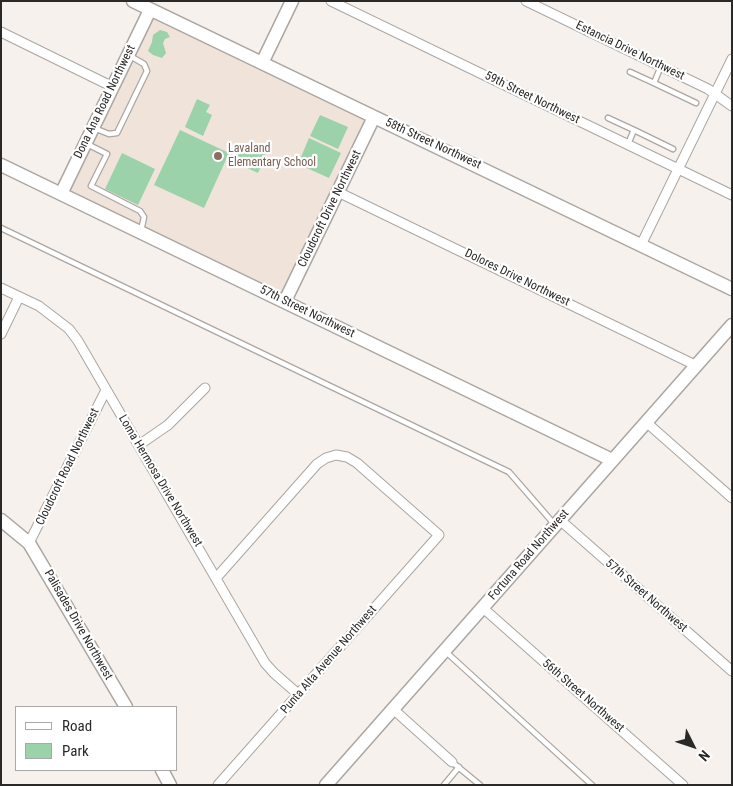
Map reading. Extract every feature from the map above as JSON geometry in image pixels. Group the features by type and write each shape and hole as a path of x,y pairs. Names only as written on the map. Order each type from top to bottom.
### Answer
{"street":[{"name":"58th Street Northwest","path":"133,1 732,289"},
{"path":"262,63 292,1"},
{"name":"59th Street Northwest","path":"331,1 732,195"},
{"name":"Estancia Drive Northwest","path":"526,1 661,66 715,94 732,106"},
{"name":"Dona Ana Road Northwest","path":"61,194 150,10"},
{"path":"1,32 113,87"},
{"path":"641,245 732,59"},
{"name":"Cloudcroft Drive Northwest","path":"285,301 374,117"},
{"name":"57th Street Northwest","path":"1,165 612,460"},
{"name":"Dolores Drive Northwest","path":"338,192 695,365"},
{"name":"Loma Hermosa Drive Northwest","path":"1,288 39,306 69,329 78,341 265,662 274,673 298,694"},
{"path":"1,334 19,297"},
{"name":"Fortuna Road Northwest","path":"326,785 695,365 730,330"},
{"path":"139,445 168,425 205,388"},
{"name":"Cloudcroft Road Northwest","path":"29,543 106,390"},
{"path":"646,422 732,498"},
{"name":"Punta Alta Avenue Northwest","path":"217,578 317,464 326,458 336,455 357,462 439,535 218,785"},
{"name":"Palisades Drive Northwest","path":"1,520 29,543 125,706"},
{"name":"57th Street Northwest","path":"558,522 732,671"},
{"name":"56th Street Northwest","path":"483,608 684,785"},
{"path":"393,709 456,764"},
{"path":"163,771 170,785"}],"lane":[{"path":"93,128 113,135 117,133 147,71 144,64 128,56"},
{"path":"654,83 661,66"},
{"path":"630,72 696,103"},
{"path":"608,118 673,149"},
{"path":"628,144 634,130"},
{"path":"86,143 107,154 91,186 140,211 144,217 141,232"},
{"path":"1,228 509,472 558,522"},
{"path":"445,651 592,785"},
{"path":"446,784 456,764 480,785"}],"shaded area":[{"name":"Lavaland Elementary School","path":"152,17 367,120 282,294 69,192"}],"green space":[{"path":"160,30 167,32 170,37 165,39 163,43 166,53 162,58 148,51 153,35"},
{"path":"197,99 210,105 206,112 212,115 203,136 185,127"},
{"path":"320,115 348,127 338,149 310,136"},
{"path":"180,130 229,153 204,208 154,185"},
{"path":"309,138 341,153 329,178 298,164"},
{"path":"241,145 266,155 258,173 234,162"},
{"path":"122,153 155,169 138,205 105,189"}],"place":[{"name":"Lavaland Elementary School","path":"218,156"}]}
